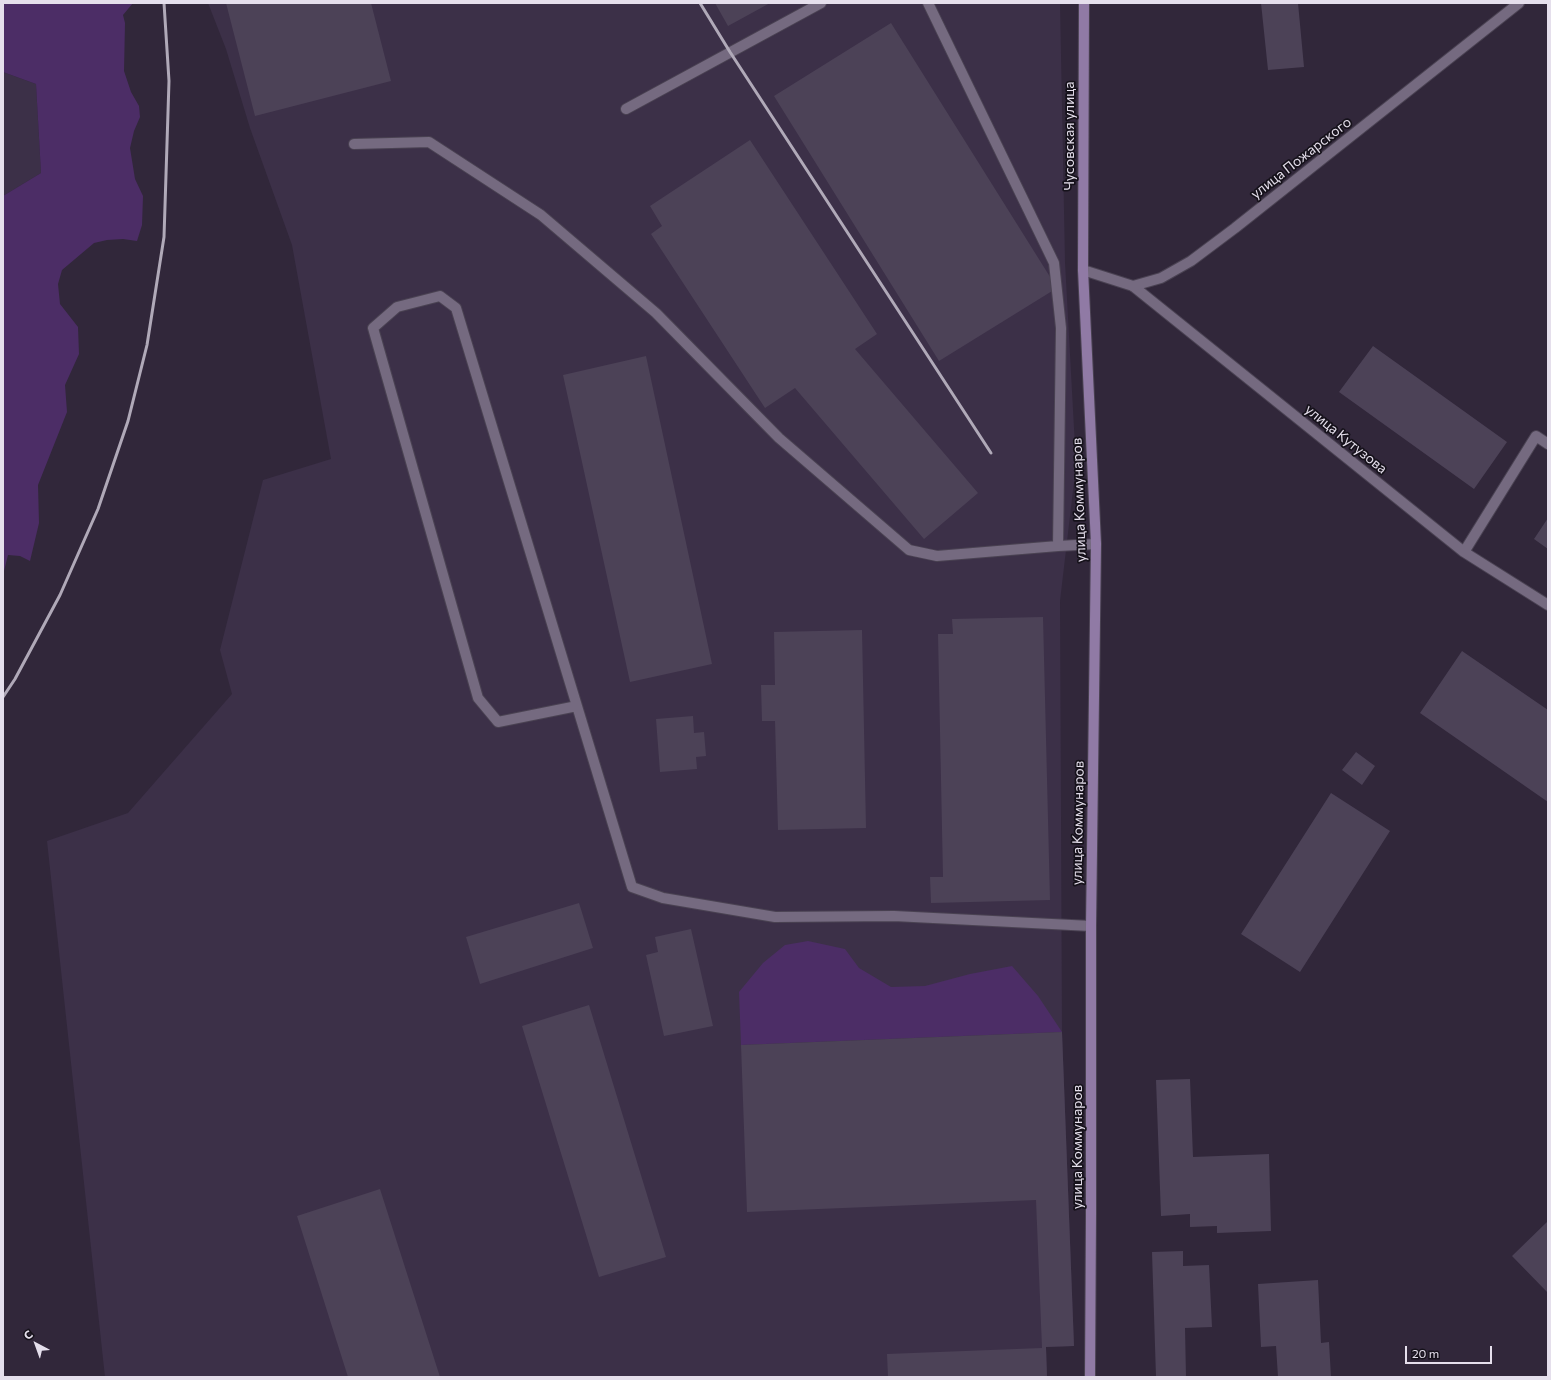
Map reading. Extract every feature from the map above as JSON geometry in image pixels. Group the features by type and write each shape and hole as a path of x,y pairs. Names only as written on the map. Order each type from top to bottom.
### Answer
{"main road":[{"name":"Чусовская улица","path":"1083,270 1084,3"},
{"name":"улица Коммунаров","path":"1083,270 1096,544 1091,926 1090,1377"}],"street":[{"path":"626,108 821,3"},
{"path":"928,3 1054,263 1061,328 1058,546"},
{"name":"улица Пожарского","path":"1133,286 1161,278 1191,261 1235,228 1519,3"},
{"path":"354,144 429,142 541,215 656,313 779,438 909,550 937,556 1096,544"},
{"path":"1083,270 1133,286"},
{"name":"улица Кутузова","path":"1133,286 1464,552 1548,605"},
{"path":"576,706 498,722 478,698 373,328 397,307 440,296 456,308 632,887 663,898 775,917 894,916 1091,926"},
{"path":"1464,552 1536,436 1548,444"}],"shaded area":[{"path":"3,3 133,3 123,15 125,23 124,71 131,92 139,106 140,117 134,131 130,148 135,179 143,196 142,225 137,241 123,239 94,243 62,270 58,284 60,304 78,327 79,354 65,385 67,412 38,485 39,523 30,561 20,556 8,555 3,575 3,196 41,173 36,84 3,72"},
{"path":"208,3 1060,3 1065,262 1076,465 1060,601 1062,1032 1074,1346 1046,1347 1047,1377 105,1377 47,841 128,813 232,694 220,650 263,480 331,459 292,245 250,128 226,49"},
{"path":"3,72 36,84 41,173 3,196"},
{"path":"808,941 845,949 859,968 891,987 925,986 970,974 1012,966 1038,996 1062,1032 741,1045 739,992 763,963 785,945"}],"building":[{"path":"226,3 371,3 391,81 255,116"},
{"path":"715,3 770,3 728,26"},
{"path":"1261,3 1298,3 1304,67 1268,70"},
{"path":"891,23 1057,288 939,361 774,96"},
{"path":"750,140 877,334 855,349 978,493 924,539 795,388 765,408 651,234 662,226 650,206"},
{"path":"1373,346 1507,442 1474,489 1339,392"},
{"path":"646,356 712,664 630,682 563,375"},
{"path":"1548,518 1548,549 1534,539"},
{"path":"1043,617 1050,900 931,903 930,877 943,877 938,634 953,634 952,619"},
{"path":"862,630 866,828 778,830 775,721 762,721 761,685 775,685 774,632"},
{"path":"1462,651 1548,710 1548,802 1420,713"},
{"path":"693,716 694,733 704,732 706,756 696,757 697,769 660,772 656,719"},
{"path":"1356,752 1375,766 1362,785 1342,770"},
{"path":"1331,793 1390,831 1300,972 1241,934"},
{"path":"579,903 593,948 480,984 466,937"},
{"path":"691,929 713,1026 664,1036 646,955 658,952 655,937"},
{"path":"589,1005 666,1257 599,1277 522,1026"},
{"path":"1062,1032 1074,1346 1046,1347 1047,1377 888,1377 887,1354 1042,1348 1036,1200 747,1212 741,1045"},
{"path":"1190,1079 1193,1157 1269,1154 1271,1231 1217,1233 1217,1226 1190,1227 1190,1214 1161,1216 1156,1080"},
{"path":"380,1189 440,1377 348,1377 297,1216"},
{"path":"1548,1221 1548,1293 1512,1256"},
{"path":"1183,1251 1183,1266 1209,1265 1212,1327 1185,1328 1186,1377 1156,1377 1152,1252"},
{"path":"1318,1280 1321,1343 1329,1342 1331,1377 1278,1377 1276,1346 1261,1347 1258,1284"}],"railway":[{"path":"3,697 15,679 60,595 98,509 128,421 147,345 164,237 169,81 164,3"},
{"path":"700,3 730,52 991,453"}]}
